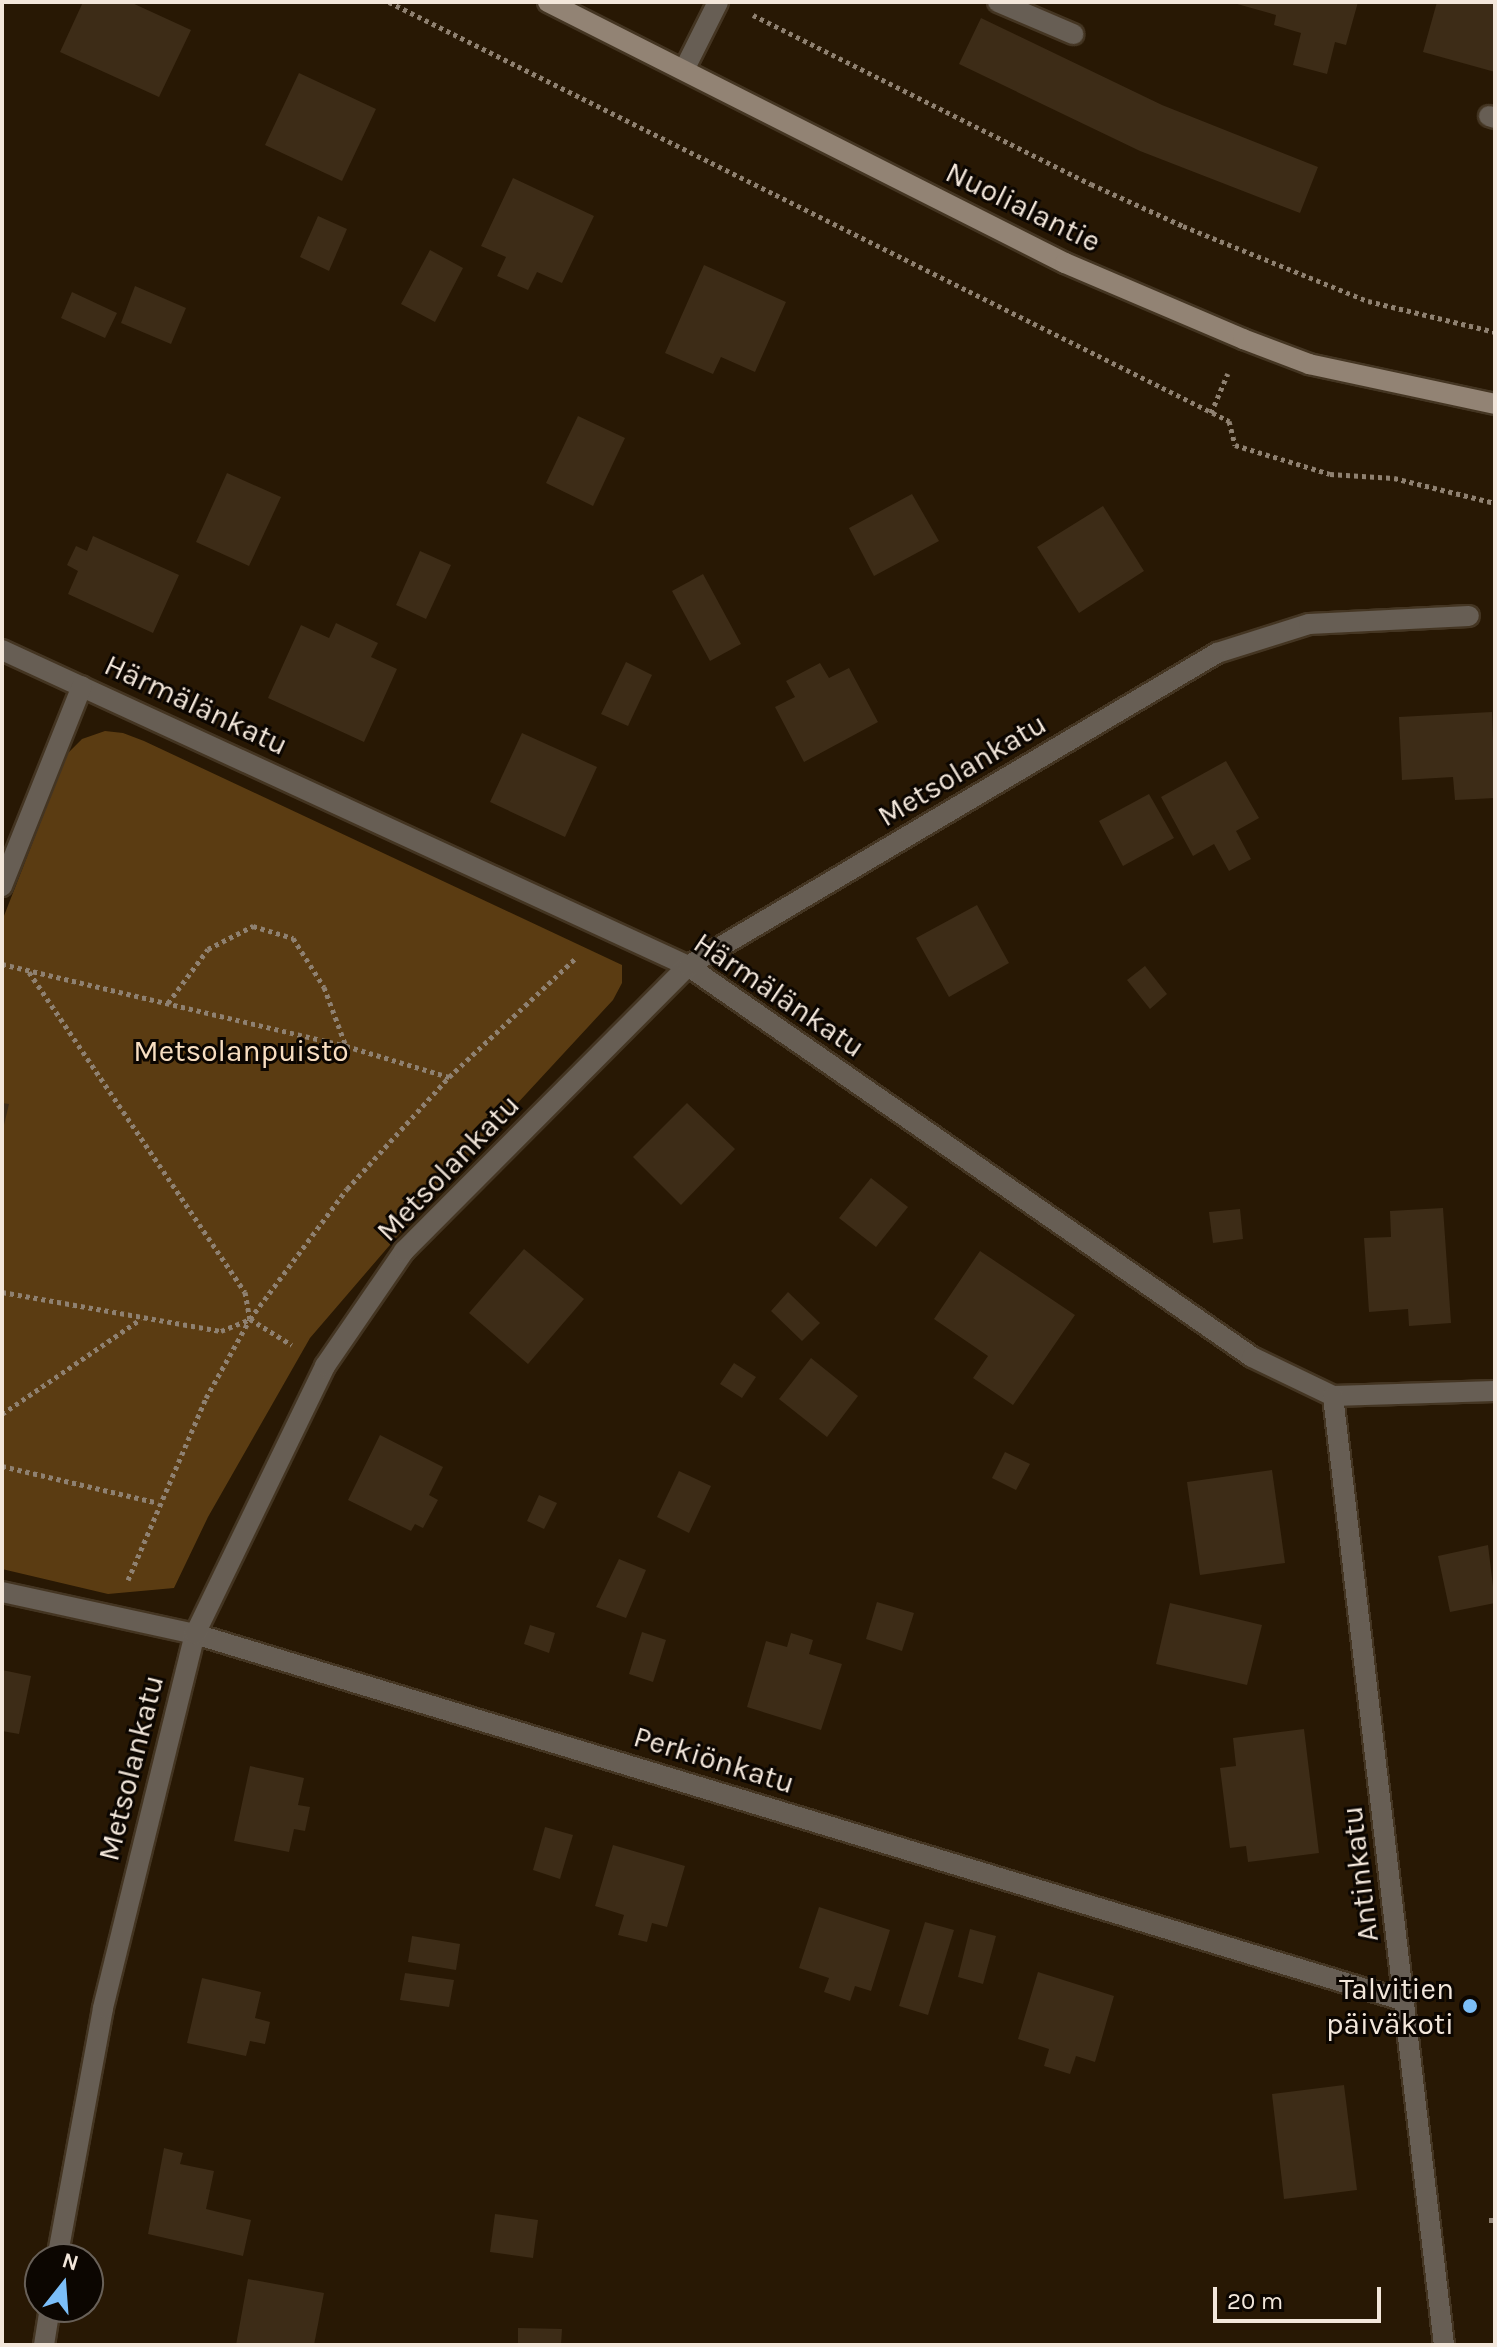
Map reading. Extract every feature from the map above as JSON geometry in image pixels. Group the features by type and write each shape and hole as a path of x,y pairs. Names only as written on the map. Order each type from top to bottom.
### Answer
{"street":[{"name":"Nuolialantie","path":"548,2 1065,263 1243,339 1309,364 1495,404"},
{"path":"684,70 718,2"},
{"path":"998,2 1073,34"},
{"name":"Metsolankatu","path":"60,2243 103,2008 195,1634 325,1366 404,1251 688,966 1217,653 1309,624 1469,616"},
{"name":"Härmälänkatu","path":"2,650 688,966 1252,1357 1333,1396 1495,1391"},
{"path":"2,886 82,686"},
{"name":"Antinkatu","path":"1333,1396 1444,2345"},
{"name":"Perkiönkatu","path":"2,1592 195,1634 1405,2001"},
{"path":"44,2345 47,2323"}],"path":[{"path":"389,2 1229,421 1235,445 1330,474 1394,478 1495,503"},
{"path":"741,9 1091,184 1183,226 1368,301 1495,332"},
{"path":"168,1003 208,949 253,926 293,938 324,987 346,1046"},
{"path":"113,1616 158,1503 206,1398 250,1319 347,1189 449,1077 607,928"},
{"path":"2,964 346,1046 449,1077"},
{"path":"29,972 245,1292 250,1319 325,1366"},
{"path":"2,1292 221,1331 250,1319"},
{"path":"2,1414 142,1318"},
{"path":"2,1466 158,1503"}],"green space":[{"name":"Metsolanpuisto","path":"105,731 123,733 144,741 622,965 622,983 613,1000 438,1189 310,1338 208,1517 174,1588 108,1594 2,1569 2,921 67,754 82,739"}],"building":[{"path":"83,2 130,2 191,30 159,97 60,52"},
{"path":"1230,2 1358,2 1346,45 1335,42 1327,74 1293,65 1301,33 1274,25 1276,15"},
{"path":"1437,2 1495,2 1495,72 1423,52"},
{"path":"981,18 1162,105 1318,167 1300,213 1140,151 959,64"},
{"path":"299,73 376,109 342,181 265,145"},
{"path":"513,178 594,216 562,283 537,272 528,290 497,276 506,257 481,246"},
{"path":"318,216 347,229 329,271 300,257"},
{"path":"430,250 463,268 435,322 401,304"},
{"path":"704,265 786,302 755,372 721,357 713,374 665,353"},
{"path":"135,286 186,308 171,344 121,323"},
{"path":"72,292 117,313 105,338 61,318"},
{"path":"578,416 625,438 593,506 546,483"},
{"path":"227,473 281,497 249,566 196,542"},
{"path":"912,494 939,541 874,576 849,528"},
{"path":"1103,506 1144,571 1079,613 1037,547"},
{"path":"93,536 179,575 153,633 68,594 78,571 67,565 76,546 87,551"},
{"path":"420,551 451,565 426,619 396,605"},
{"path":"703,574 741,644 710,661 672,591"},
{"path":"336,623 378,643 371,657 397,669 364,742 268,698 301,625 329,638"},
{"path":"626,662 652,675 628,726 601,714"},
{"path":"820,663 829,678 849,668 878,722 804,762 775,707 795,697 786,681"},
{"path":"1492,712 1495,798 1455,800 1453,777 1402,780 1399,717"},
{"path":"522,733 597,767 565,837 490,802"},
{"path":"1226,761 1259,818 1236,831 1251,859 1229,871 1214,844 1193,856 1161,797"},
{"path":"1149,794 1174,838 1123,866 1099,821"},
{"path":"977,905 1009,963 949,997 916,938"},
{"path":"1145,966 1167,994 1150,1009 1127,980"},
{"path":"2,1103 9,1104 3,1129 2,1129"},
{"path":"687,1103 735,1149 681,1205 633,1157"},
{"path":"871,1178 908,1207 876,1247 839,1218"},
{"path":"1443,1208 1451,1323 1409,1326 1408,1309 1369,1312 1364,1238 1391,1237 1390,1211"},
{"path":"1240,1209 1243,1239 1213,1243 1209,1212"},
{"path":"524,1249 584,1299 528,1364 469,1313"},
{"path":"980,1251 1075,1315 1013,1405 973,1378 988,1356 934,1319"},
{"path":"788,1292 820,1323 802,1341 771,1311"},
{"path":"811,1358 858,1396 827,1437 779,1399"},
{"path":"734,1363 756,1377 742,1398 720,1384"},
{"path":"380,1435 443,1467 429,1495 438,1500 423,1528 415,1524 411,1531 348,1500"},
{"path":"1005,1452 1030,1464 1016,1490 992,1478"},
{"path":"1272,1470 1285,1563 1200,1575 1187,1482"},
{"path":"679,1471 711,1486 689,1533 657,1517"},
{"path":"539,1495 557,1503 544,1529 527,1521"},
{"path":"1488,1545 1495,1603 1450,1612 1438,1556"},
{"path":"619,1559 646,1570 626,1618 596,1607"},
{"path":"877,1602 914,1613 902,1651 866,1639"},
{"path":"1170,1603 1262,1625 1247,1685 1156,1664"},
{"path":"530,1625 555,1633 549,1653 524,1644"},
{"path":"642,1632 666,1640 653,1682 629,1674"},
{"path":"791,1633 813,1640 809,1654 842,1664 821,1730 747,1707 766,1641 787,1647"},
{"path":"2,1670 31,1676 19,1734 2,1731"},
{"path":"1304,1729 1319,1853 1248,1862 1246,1846 1230,1848 1220,1768 1236,1766 1233,1738"},
{"path":"250,1766 304,1778 298,1805 310,1807 305,1831 294,1829 289,1852 234,1841"},
{"path":"545,1827 573,1835 560,1879 533,1870"},
{"path":"613,1845 685,1866 667,1927 652,1923 647,1942 618,1935 624,1915 595,1906"},
{"path":"819,1907 890,1930 871,1991 855,1986 850,2001 824,1992 829,1978 799,1968"},
{"path":"925,1922 954,1930 928,2015 899,2006"},
{"path":"970,1929 996,1936 983,1984 958,1977"},
{"path":"412,1936 460,1944 456,1970 408,1962"},
{"path":"1038,1972 1114,1996 1095,2062 1076,2056 1070,2074 1044,2066 1049,2049 1018,2039"},
{"path":"405,1973 454,1980 449,2007 400,2000"},
{"path":"202,1978 261,1992 255,2018 270,2022 265,2044 250,2041 246,2056 187,2043"},
{"path":"1344,2085 1357,2190 1284,2199 1272,2094"},
{"path":"164,2148 183,2153 180,2164 214,2171 206,2209 251,2220 243,2256 148,2234"},
{"path":"495,2214 538,2220 533,2258 490,2252"},
{"path":"248,2279 324,2293 314,2345 236,2345"},
{"path":"518,2328 562,2329 561,2345 518,2345"}],"place":[{"name":"Talvitien päiväkoti","path":"1470,2006"}]}
